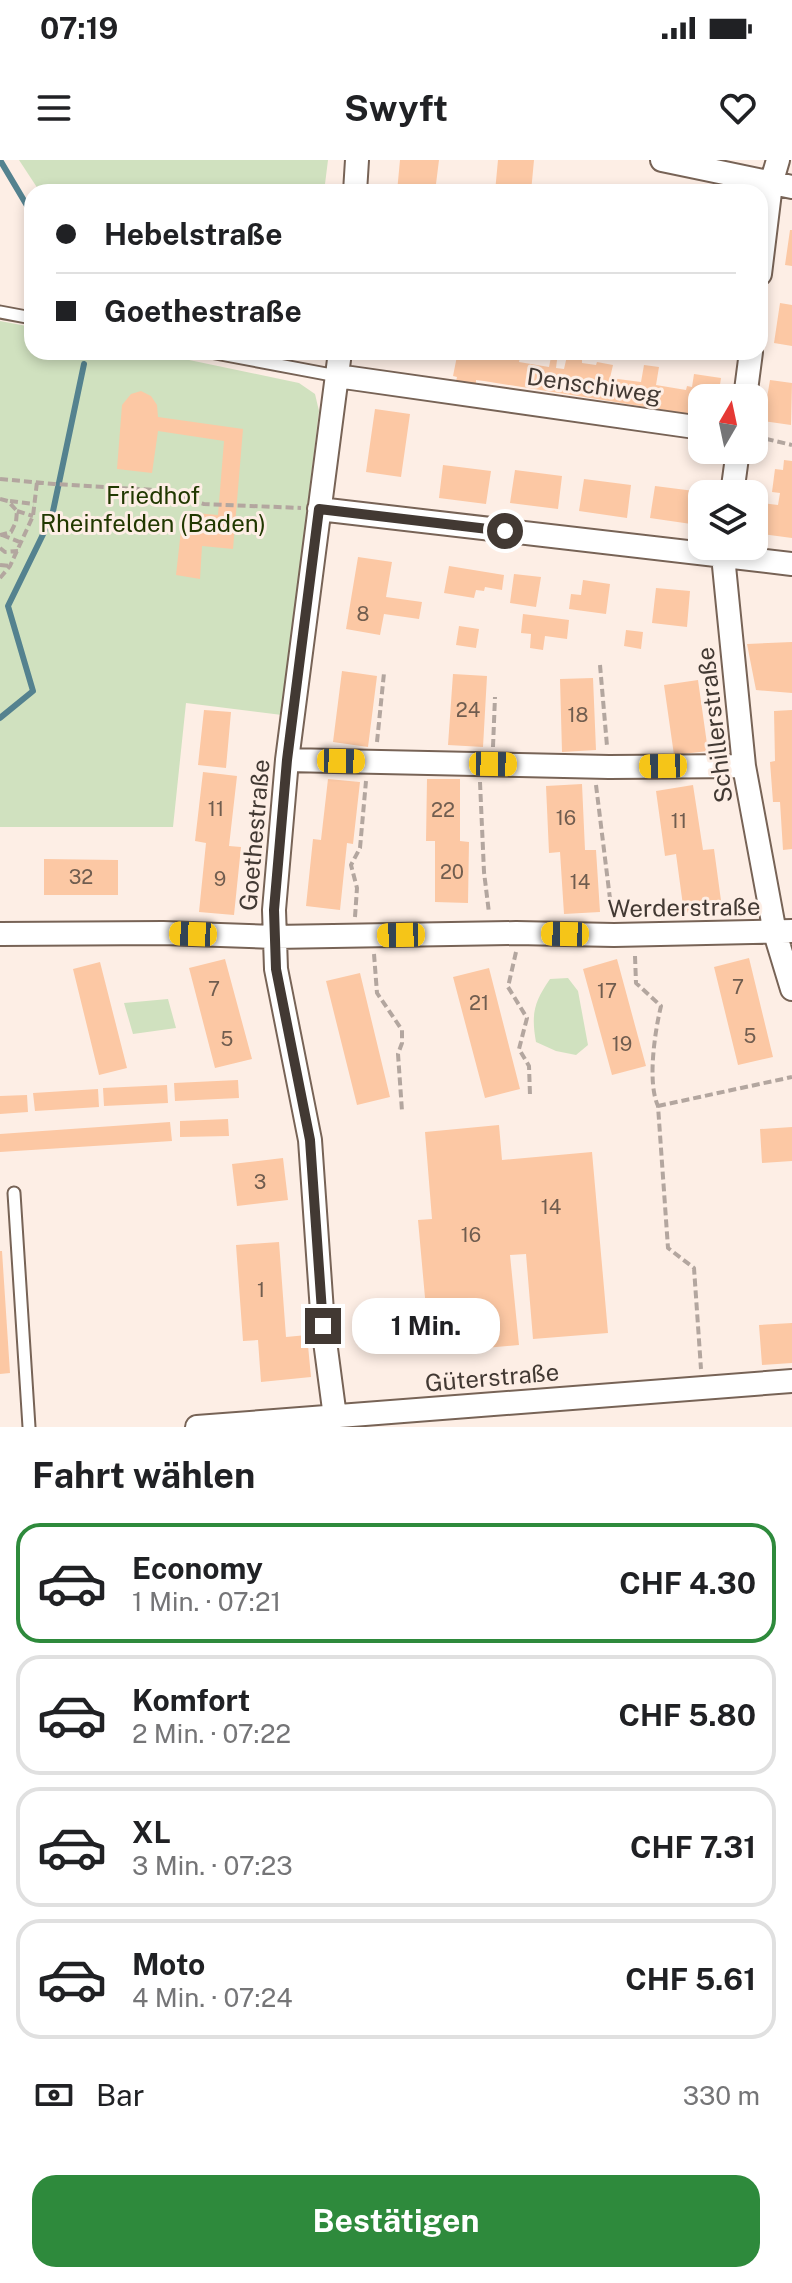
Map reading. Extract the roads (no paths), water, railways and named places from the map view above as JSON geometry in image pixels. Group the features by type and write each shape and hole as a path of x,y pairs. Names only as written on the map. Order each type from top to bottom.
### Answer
{"street":[{"path":"356,184 357,160"},
{"path":"662,160 781,186"},
{"path":"768,240 781,186 778,160"},
{"name":"Goethestraße","path":"335,1417 323,1326 310,1140 276,969 274,937 276,875 287,760 339,360"},
{"path":"747,384 750,360"},
{"name":"Denschiweg","path":"337,376 688,426"},
{"path":"319,509 688,547"},
{"path":"768,559 792,564"},
{"name":"Schillerstraße","path":"725,560 744,766 784,932 792,989"},
{"path":"287,760 601,767 744,766"},
{"name":"Werderstraße","path":"0,934 163,933 274,937 784,932"},
{"name":"Güterstraße","path":"197,1427 792,1381"}],"lane":[{"path":"0,312 24,316"},
{"path":"252,360 337,376"},
{"path":"14,1193 29,1427"}],"waterway":[{"path":"0,160 24,200"},
{"path":"0,718 33,691 8,606 52,516 84,364"}],"park label":[{"name":"Friedhof Rheinfelden (Baden)","path":"153,510"}]}
